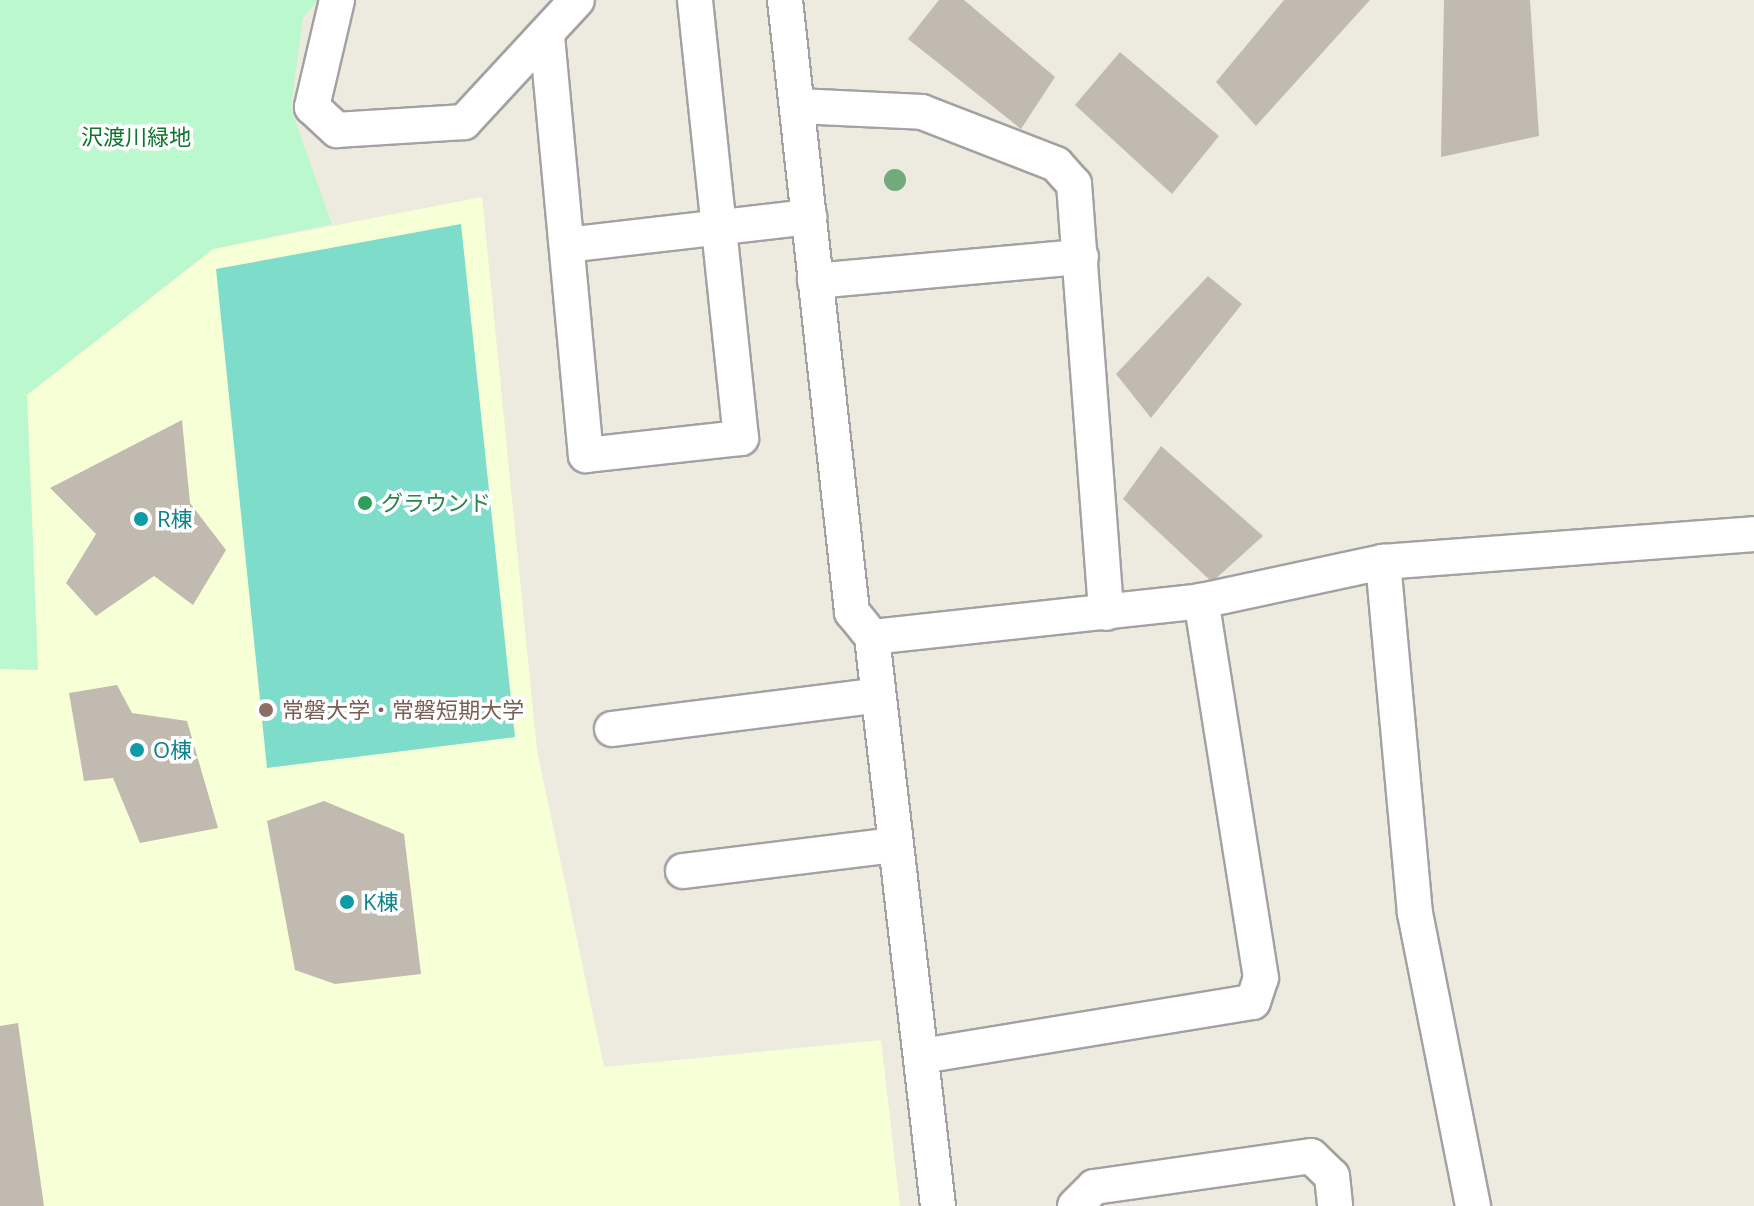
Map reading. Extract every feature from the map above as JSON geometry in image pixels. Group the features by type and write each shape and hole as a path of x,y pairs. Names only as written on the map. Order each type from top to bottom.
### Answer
{"street":[{"path":"337,0 312,107 337,130 464,122 547,36 577,0"},
{"path":"547,36 586,455 741,438 695,0"},
{"path":"785,0 852,612 872,637 875,696 922,1056 938,1206"},
{"path":"797,106 922,112 1056,164 1074,184 1106,613"},
{"path":"567,245 809,217"},
{"path":"815,281 1081,257"},
{"path":"872,637 1201,601 1383,562 1754,534"},
{"path":"1383,562 1415,913 1473,1206"},
{"path":"922,1056 1253,1002 1261,978 1201,601"},
{"path":"612,729 875,696"},
{"path":"683,871 894,845"},
{"path":"1075,1206 1094,1187 1311,1156 1332,1176 1335,1206"}],"shaded area":[{"name":"常磐大学・常磐短期大学","path":"482,197 537,750 604,1067 881,1040 900,1206 0,1206 0,669 38,669 27,395 213,249"},
{"name":"グラウンド","path":"461,224 515,737 267,768 216,269"}],"green space":[{"name":"沢渡川緑地","path":"0,0 318,0 303,18 291,109 332,224 213,249 27,395 38,670 0,669"}],"building":[{"path":"939,0 964,0 1055,77 1021,129 908,39"},
{"path":"1284,0 1370,0 1256,126 1216,82"},
{"path":"1444,0 1530,0 1539,136 1441,157"},
{"path":"1120,52 1219,136 1172,194 1075,105"},
{"path":"1208,276 1242,304 1151,418 1116,374"},
{"name":"R棟","path":"182,420 190,503 226,550 193,605 154,576 96,616 66,583 96,534 50,488"},
{"path":"1161,446 1263,536 1212,582 1123,499"},
{"name":"O棟","path":"117,685 132,713 187,721 218,828 140,843 113,778 84,781 69,693"},
{"name":"K棟","path":"324,801 404,834 421,974 335,984 295,970 267,821"},
{"path":"18,1023 44,1206 0,1206 0,1026"}],"place":[{"name":"グラウンド","path":"365,503"},
{"name":"R棟","path":"141,519"},
{"name":"常磐大学・常磐短期大学","path":"266,710"},
{"name":"O棟","path":"137,750"},
{"name":"K棟","path":"347,902"}]}
